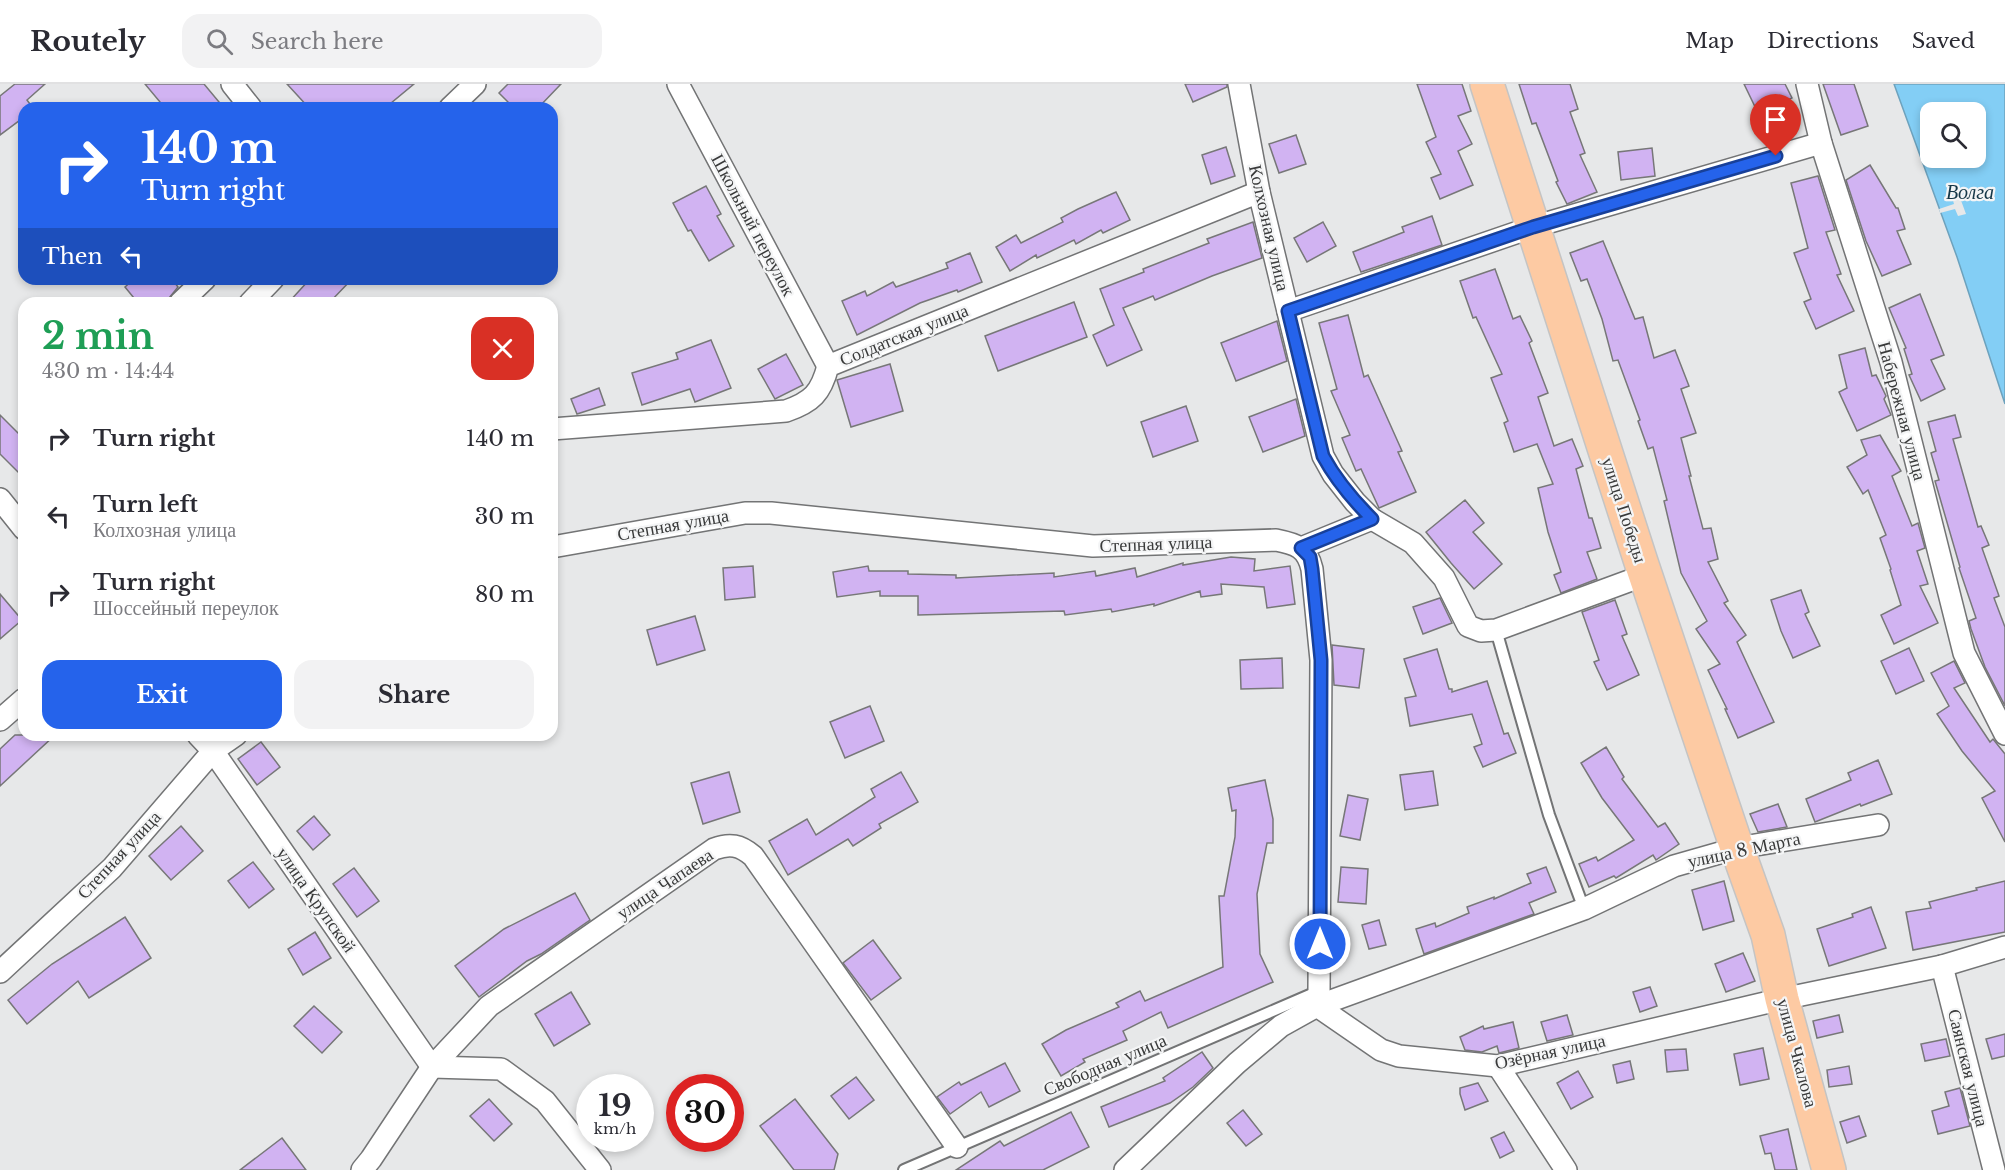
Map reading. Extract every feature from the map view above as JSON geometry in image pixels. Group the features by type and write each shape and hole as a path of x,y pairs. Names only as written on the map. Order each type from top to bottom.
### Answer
{"main road":[{"name":"улица Победы","path":"1487,84 1645,575 1768,934"},
{"name":"улица Чкалова","path":"1768,934 1782,999 1829,1170"}],"street":[{"path":"232,84 246,102"},
{"path":"456,102 475,84"},
{"name":"Школьный переулок","path":"678,84 828,366"},
{"name":"Колхозная улица","path":"1239,84 1259,192 1323,456 1333,474 1355,502 1372,519 1413,543 1444,578 1467,626 1480,631 1496,630 1645,575"},
{"name":"Набережная улица","path":"1807,84 1821,143 1891,362 1964,653 2005,734"},
{"path":"1288,311 1533,227 1821,143"},
{"name":"Солдатская улица","path":"558,429 786,411 816,396 828,366 1259,192"},
{"path":"186,297 199,285"},
{"path":"256,297 267,285"},
{"path":"0,499 18,522"},
{"name":"Степная улица","path":"558,546 745,513 771,513 1093,546 1276,540 1301,548"},
{"path":"1125,1170 1237,1063 1318,998 1321,660 1310,557 1301,548 1372,519"},
{"path":"0,720 18,704"},
{"name":"улица Крупской","path":"204,741 213,751 432,1067"},
{"name":"Степная улица","path":"0,972 112,867 213,751 227,741"},
{"name":"улица 8 Марта","path":"1318,998 1584,909 1674,866 1737,848 1878,825"},
{"name":"улица Чапаева","path":"362,1170 432,1067 489,1006 714,849 724,845 734,845 753,856 957,1147"},
{"name":"Озёрная улица","path":"1318,998 1381,1050 1399,1056 1498,1066 1782,999 1942,966 2005,947"},
{"name":"Саянская улица","path":"1942,966 1994,1170"},
{"path":"1498,1066 1566,1170"},
{"path":"432,1067 501,1069 545,1101 599,1169"}],"lane":[{"path":"1496,630 1549,815 1584,909"},
{"name":"Свободная улица","path":"904,1170 1318,998"}],"water":[{"name":"Волга","path":"1894,84 2005,84 2005,404 1957,257 1925,168 1986,168 1986,102 1920,102 1920,155"}],"pier":[{"path":"1959,195 1966,214 1958,216 1955,209 1940,213 1939,209 1954,204 1952,197"}],"building":[{"path":"15,84 45,84 27,100 28,102 18,102 18,122 0,135 0,96"},
{"path":"145,84 204,84 219,102 160,102"},
{"path":"287,84 414,84 392,102 304,102"},
{"path":"508,84 561,84 544,102 508,102 499,93"},
{"path":"1185,84 1227,84 1227,87 1193,102"},
{"path":"1417,84 1462,84 1471,111 1458,116 1472,144 1458,151 1473,185 1440,199 1431,178 1441,174 1426,142 1436,137"},
{"path":"1519,84 1570,84 1578,109 1570,112 1585,153 1580,155 1597,192 1567,204 1556,182 1558,181 1536,123 1532,124"},
{"path":"1744,84 1785,84 1792,98 1759,115"},
{"path":"1823,84 1854,84 1868,126 1841,135"},
{"path":"1296,135 1306,164 1279,173 1269,144"},
{"path":"1226,147 1235,176 1211,184 1202,155"},
{"path":"1652,148 1655,176 1621,180 1618,152"},
{"path":"1870,165 1898,208 1905,229 1897,231 1911,264 1882,276 1866,241 1846,180"},
{"path":"1818,176 1835,230 1826,232 1841,274 1837,275 1854,311 1816,329 1804,302 1811,299 1794,253 1808,248 1791,183"},
{"path":"706,186 721,214 717,216 734,246 709,261 691,230 688,231 673,203"},
{"path":"1116,192 1130,220 1103,233 1101,230 1076,244 1074,240 1037,258 1036,255 1010,271 996,247 1016,235 1021,243 1063,222 1061,218"},
{"path":"1432,216 1442,245 1361,272 1353,252 1404,232 1402,227"},
{"path":"1253,222 1262,258 1155,300 1153,296 1123,308 1142,350 1107,366 1093,335 1114,325 1100,289 1209,243 1207,239"},
{"path":"1323,222 1336,246 1307,262 1294,238"},
{"path":"1603,241 1635,319 1643,317 1654,358 1675,350 1689,386 1681,389 1696,433 1681,438 1703,529 1711,528 1718,559 1708,562 1728,601 1724,603 1746,635 1737,642 1774,722 1738,738 1708,670 1720,664 1696,629 1707,621 1681,573 1664,501 1667,500 1653,447 1648,449 1618,360 1613,361 1602,319 1587,279 1581,281 1570,253"},
{"path":"970,253 982,282 920,303 857,335 842,301 865,291 867,296 893,282 896,287 948,268 946,263"},
{"path":"1495,269 1513,319 1520,316 1532,341 1529,343 1548,393 1538,397 1554,446 1572,439 1583,466 1576,469 1589,518 1592,518 1601,548 1587,552 1597,579 1561,593 1554,575 1561,572 1548,532 1538,488 1553,484 1537,444 1514,452 1504,423 1508,421 1491,378 1502,374 1476,317 1473,318 1460,281"},
{"path":"127,285 176,285 178,287 170,297 133,297 125,287"},
{"path":"304,285 346,285 335,297 294,297"},
{"path":"1920,294 1944,355 1931,360 1945,389 1921,401 1909,375 1912,374 1904,349 1906,348 1889,308"},
{"path":"1074,302 1087,337 998,371 985,336"},
{"path":"1348,315 1364,377 1368,375 1402,451 1398,452 1416,492 1379,508 1361,469 1356,471 1342,438 1350,435 1331,391 1337,389 1319,323"},
{"path":"1277,321 1287,361 1236,381 1221,343"},
{"path":"711,340 731,388 695,402 690,389 642,405 632,373 678,359 676,353"},
{"path":"1865,348 1872,376 1876,375 1886,396 1884,399 1891,415 1857,431 1839,392 1847,388 1839,355"},
{"path":"786,354 803,385 775,399 758,369"},
{"path":"890,364 903,411 851,427 837,380"},
{"path":"599,388 605,405 577,414 571,399"},
{"path":"1296,399 1305,436 1263,452 1249,417"},
{"path":"1186,406 1198,441 1153,457 1141,422"},
{"path":"0,415 18,433 18,472 0,454"},
{"path":"1955,415 1961,437 1953,439 1978,527 1981,526 1989,545 1982,548 1999,596 1994,598 2005,627 2005,706 1985,667 1971,629 1969,621 1976,618 1959,568 1935,481 1939,480 1931,453 1936,451 1928,422"},
{"path":"1880,435 1901,471 1892,476 1912,526 1918,523 1925,548 1917,551 1928,584 1920,586 1938,623 1894,644 1881,615 1901,605 1880,538 1886,535 1868,490 1863,494 1847,467 1867,455 1861,440"},
{"path":"1465,500 1484,523 1473,532 1502,564 1474,589 1426,532"},
{"path":"1231,557 1255,559 1254,571 1290,566 1295,604 1267,608 1264,587 1221,584 1222,594 1201,597 1200,591 1154,606 1154,604 1112,612 1111,609 1065,615 1064,611 918,615 918,596 880,596 880,591 837,597 833,572 868,566 869,571 908,571 908,574 956,575 956,578 1054,573 1054,577 1095,571 1096,576 1135,568 1137,577 1183,563 1183,565"},
{"path":"753,566 755,597 725,600 723,568"},
{"path":"1801,590 1809,612 1805,614 1820,646 1793,658 1771,600"},
{"path":"0,594 18,615 18,623 0,639"},
{"path":"1440,598 1452,623 1423,634 1413,607"},
{"path":"1615,600 1627,634 1622,636 1639,675 1607,690 1594,662 1599,660 1582,612"},
{"path":"695,616 705,650 657,665 647,630"},
{"path":"1332,645 1364,649 1359,688 1334,685"},
{"path":"1909,648 1924,681 1896,694 1881,661"},
{"path":"1437,649 1449,689 1452,689 1452,692 1487,681 1504,734 1508,733 1516,753 1483,767 1474,747 1482,744 1472,714 1410,726 1405,698 1416,696 1404,659"},
{"path":"1282,658 1283,688 1241,689 1240,660"},
{"path":"1954,661 1965,683 1954,688 1990,742 1993,739 2005,754 2005,842 1982,798 1995,791 1962,751 1937,714 1949,706 1931,673"},
{"path":"870,706 884,741 845,758 830,722"},
{"path":"15,735 18,735 18,741 49,741 0,786 0,749"},
{"path":"261,742 280,767 257,785 238,759"},
{"path":"1606,747 1624,777 1622,779 1658,827 1665,823 1679,844 1656,860 1653,855 1616,878 1614,876 1589,887 1579,864 1596,857 1598,861 1634,840 1602,798 1581,763"},
{"path":"1878,760 1892,794 1815,822 1806,799 1851,780 1848,773"},
{"path":"1433,771 1438,805 1405,810 1400,775"},
{"path":"729,772 740,812 703,824 691,783"},
{"path":"901,772 918,802 879,824 881,828 853,846 848,839 788,875 769,841 807,819 816,835 875,797 871,789"},
{"path":"1265,780 1273,819 1273,843 1267,843 1257,894 1260,954 1273,982 1168,1028 1161,1012 1123,1031 1127,1040 1083,1059 1085,1062 1061,1076 1042,1044 1066,1030 1119,1007 1116,1003 1140,991 1145,1001 1223,967 1219,896 1224,896 1235,837 1236,810 1232,811 1228,788"},
{"path":"1348,795 1368,799 1360,840 1340,836"},
{"path":"1778,804 1787,827 1758,832 1750,814"},
{"path":"314,816 330,835 313,850 297,831"},
{"path":"181,826 203,851 171,880 149,856"},
{"path":"253,862 274,889 249,908 228,881"},
{"path":"1341,867 1368,869 1366,904 1338,902"},
{"path":"1546,867 1556,892 1529,903 1534,914 1424,954 1416,929 1435,923 1436,927 1469,913 1467,907 1494,897 1494,899 1531,883 1527,874"},
{"path":"354,868 379,901 357,917 333,884"},
{"path":"1724,881 1734,921 1703,930 1692,890"},
{"path":"2005,881 2005,932 1913,950 1906,912 1931,908 1929,902"},
{"path":"575,893 590,920 527,961 479,997 455,966 504,929"},
{"path":"1871,907 1886,948 1829,966 1817,929 1853,917 1852,914"},
{"path":"125,917 151,958 89,998 78,981 27,1024 8,1000 52,964"},
{"path":"1379,920 1386,945 1369,949 1362,925"},
{"path":"315,932 331,958 303,975 288,949"},
{"path":"873,940 901,978 871,1000 843,963"},
{"path":"1743,953 1755,981 1726,992 1715,964"},
{"path":"1650,987 1657,1006 1640,1012 1633,992"},
{"path":"571,992 590,1024 554,1046 535,1014"},
{"path":"314,1006 342,1032 322,1053 294,1026"},
{"path":"1567,1015 1573,1035 1547,1041 1541,1022"},
{"path":"1839,1015 1843,1032 1817,1038 1813,1021"},
{"path":"1513,1022 1519,1048 1499,1053 1497,1046 1482,1052 1465,1050 1460,1037 1483,1026 1484,1029"},
{"path":"2005,1034 2005,1056 1992,1059 1986,1039"},
{"path":"1946,1039 1950,1056 1925,1061 1921,1044"},
{"path":"1763,1048 1769,1079 1740,1085 1734,1054"},
{"path":"1686,1049 1688,1070 1667,1072 1665,1050"},
{"path":"1202,1052 1213,1068 1193,1087 1170,1103 1109,1127 1101,1107 1165,1081 1163,1078"},
{"path":"1630,1061 1634,1079 1617,1083 1613,1065"},
{"path":"1005,1063 1020,1091 989,1107 981,1092 950,1114 937,1097 959,1082 961,1085"},
{"path":"1849,1066 1852,1084 1829,1087 1827,1070"},
{"path":"1578,1071 1593,1097 1571,1109 1557,1083"},
{"path":"856,1077 874,1100 849,1119 831,1096"},
{"path":"1478,1083 1488,1101 1465,1110 1460,1088"},
{"path":"1960,1088 1970,1126 1938,1134 1932,1111 1949,1106 1945,1092"},
{"path":"489,1099 512,1124 494,1141 470,1116"},
{"path":"795,1099 838,1154 834,1170 794,1170 760,1126"},
{"path":"1243,1110 1262,1134 1246,1146 1227,1123"},
{"path":"1071,1112 1089,1147 1043,1170 956,1170 1000,1141 1004,1146"},
{"path":"1859,1116 1866,1136 1847,1143 1840,1122"},
{"path":"1788,1129 1797,1170 1775,1170 1771,1153 1765,1154 1760,1136"},
{"path":"1504,1132 1514,1151 1500,1158 1491,1138"},
{"path":"282,1138 306,1170 240,1170"}],"route":[{"path":"1320,944 1321,660 1310,557 1301,548 1372,519 1333,474 1323,456 1288,311 1533,227 1776,156"}]}
